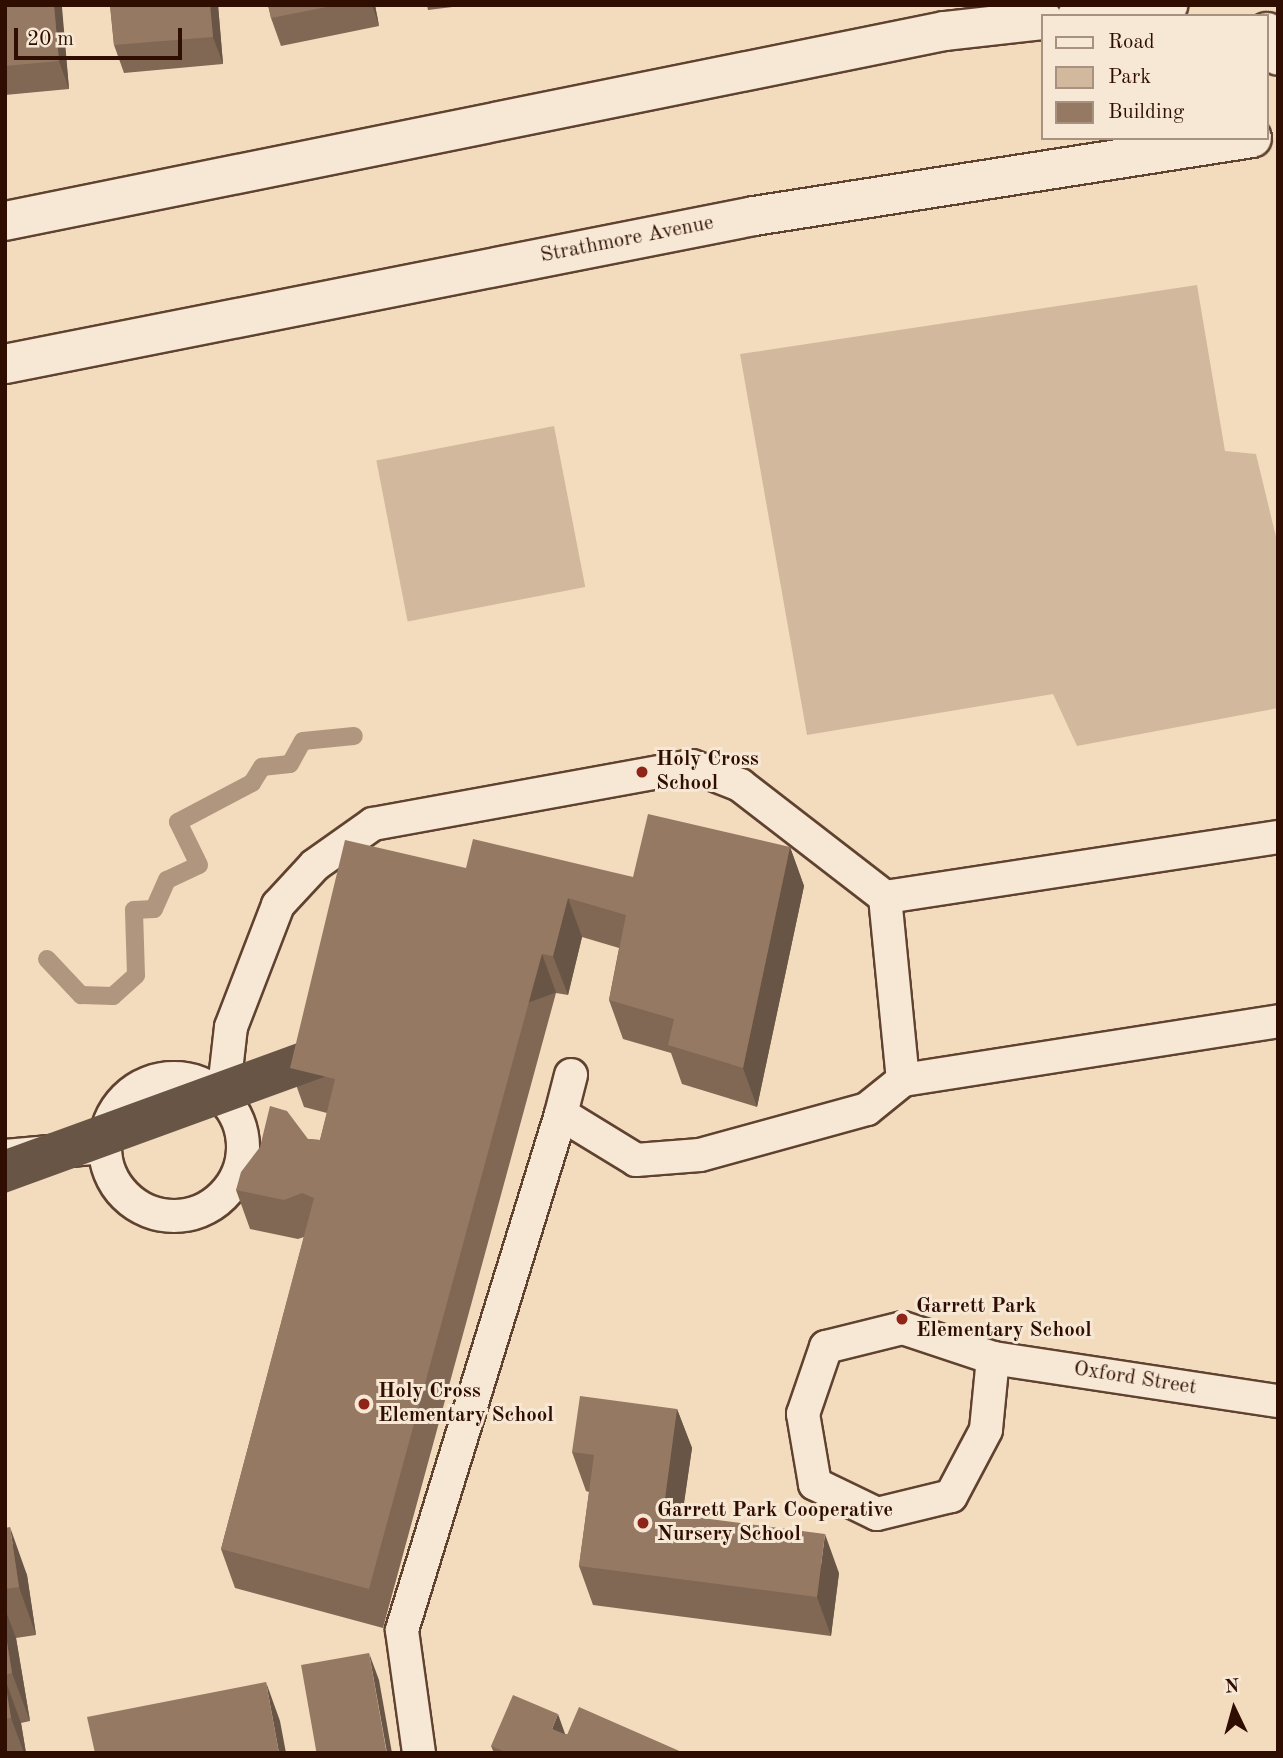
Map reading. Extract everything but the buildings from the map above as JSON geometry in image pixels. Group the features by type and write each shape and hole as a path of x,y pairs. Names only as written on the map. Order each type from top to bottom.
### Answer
{"main road":[{"path":"1094,14 1168,5"},
{"path":"5,221 931,34 1042,20"},
{"path":"1269,36 1278,56"},
{"name":"Strathmore Avenue","path":"5,364 754,216 1239,140"}],"lane":[{"path":"223,1097 231,1027 278,905 314,865 373,824 692,766 740,785 885,897 1278,837"},
{"path":"885,897 903,1080"},
{"path":"561,1114 636,1160 699,1155 867,1109 903,1080 1278,1021"},
{"path":"419,1753 402,1630 571,1075"},
{"path":"173,1078 200,1082 223,1097 238,1120 244,1146 239,1173 223,1196 201,1211 175,1217 148,1212 125,1197 109,1174 104,1147 116,1109 124,1098 146,1083 173,1078"},
{"path":"5,1156 104,1147"},
{"name":"Oxford Street","path":"993,1358 986,1430 951,1496 877,1514 815,1485 803,1414 826,1347 903,1328 993,1358 1278,1401"}],"green space":[{"path":"1197,285 1225,451 1256,454 1278,545 1278,708 1077,746 1053,694 807,735 740,354"},
{"path":"554,426 585,587 408,622 376,461"}],"waterway":[{"path":"47,959 81,995 113,996 136,975 134,910 154,909 167,880 199,865 178,822 252,783 262,767 290,764 303,741 354,736"}],"place":[{"name":"Holy Cross School","path":"642,772"},
{"name":"Garrett Park Elementary School","path":"902,1319"},
{"name":"Holy Cross Elementary School","path":"364,1404"},
{"name":"Garrett Park Cooperative Nursery School","path":"643,1523"}]}
